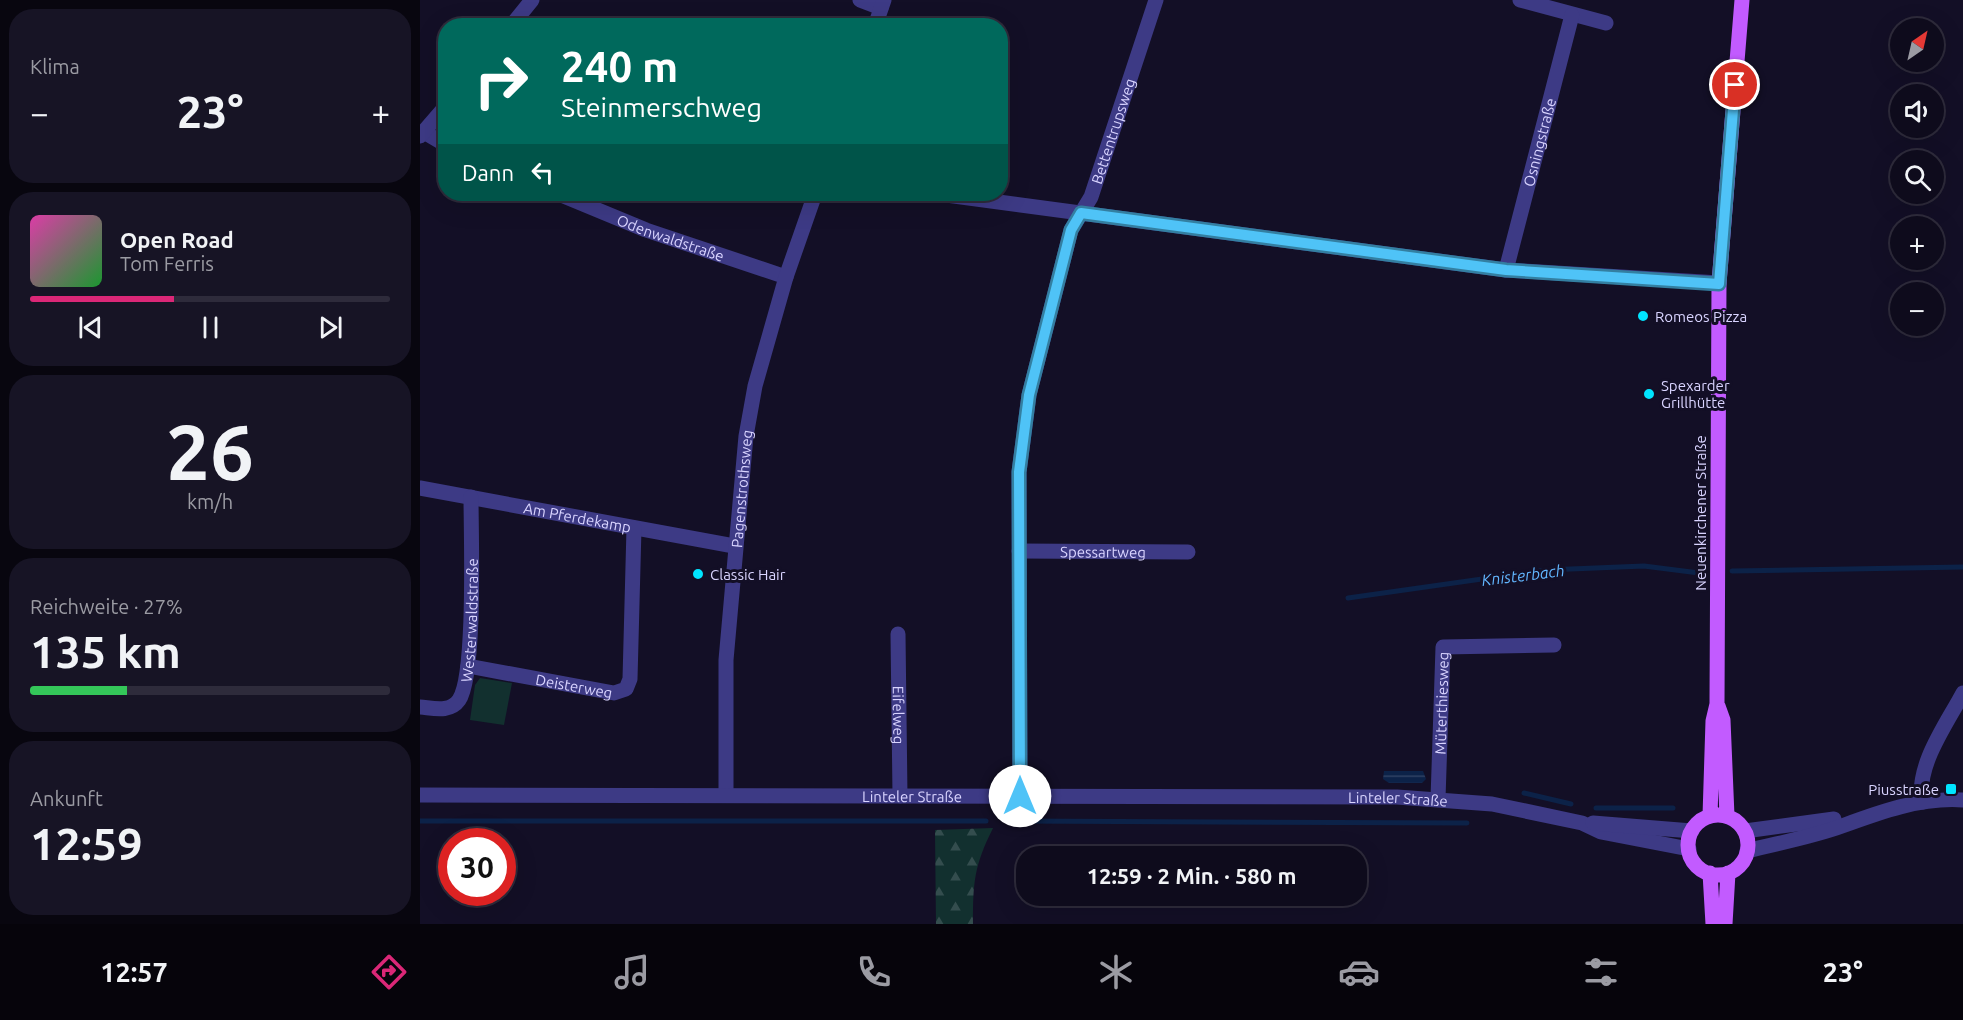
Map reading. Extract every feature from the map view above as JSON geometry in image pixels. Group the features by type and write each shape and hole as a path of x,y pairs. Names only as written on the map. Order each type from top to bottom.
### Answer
{"main road":[{"name":"Neuenkirchener Straße","path":"1710,816 1713,721 1717,704 1719,284 1742,0"},
{"name":"Neuenkirchener Straße","path":"1717,704 1723,720 1727,816"},
{"path":"1710,816 1727,816 1745,831 1748,851 1741,864 1728,873 1710,873 1696,864 1689,849 1692,831 1702,819 1710,816"},
{"path":"1710,873 1713,924"},
{"path":"1725,924 1728,873"}],"street":[{"path":"517,18 532,0"},
{"path":"860,0 882,4"},
{"name":"Bettentrupsweg","path":"1020,796 1019,472 1029,395 1071,230 1091,196 1156,0"},
{"path":"1520,0 1606,23"},
{"name":"Osningstraße","path":"1506,270 1572,15"},
{"path":"438,115 422,134 438,142"},
{"name":"Odenwaldstraße","path":"576,201 646,230 786,277"},
{"name":"Pagenstrothsweg","path":"726,794 726,660 734,546 746,436 755,386 786,277 813,201"},
{"path":"991,201 1506,270 1719,284"},
{"name":"Am Pferdekamp","path":"420,489 734,546"},
{"name":"Westerwaldstraße","path":"420,707 445,710 458,701 468,666 471,497"},
{"name":"Deisterweg","path":"468,666 614,693 626,689 630,679 634,528"},
{"name":"Spessartweg","path":"1019,551 1188,552"},
{"name":"Eifelweg","path":"898,633 900,796"},
{"name":"Müterthiesweg","path":"1438,800 1443,646 1554,645"},
{"path":"1922,802 1920,789 1928,760 1963,693"},
{"name":"Linteler Straße","path":"420,795 1397,796 1492,804 1582,823 1601,832 1689,849"},
{"path":"1748,851 1841,827 1858,819 1922,802 1963,800"},
{"path":"1745,831 1840,819 1858,819"},
{"name":"Linteler Straße","path":"1582,823 1604,822 1692,831"}],"green space":[{"path":"480,678 512,683 504,725 470,720 475,685"},
{"path":"993,828 978,864 973,897 973,924 936,924 935,830"}],"water":[{"path":"1384,771 1423,771 1426,779 1422,783 1389,783 1383,779"}],"waterway":[{"name":"Knisterbach","path":"1348,598 1546,570 1644,566 1699,573"},
{"name":"Knisterbach","path":"1732,571 1963,567"},
{"path":"1524,793 1571,804"},
{"path":"1596,808 1673,808"},
{"path":"420,821 986,821"},
{"path":"1012,821 1467,823"}],"place":[{"name":"Romeos Pizza","path":"1643,316"},
{"name":"Spexarder Grillhütte","path":"1649,394"},
{"name":"Classic Hair","path":"698,574"},
{"name":"Piusstraße","path":"1951,789"}],"route":[{"path":"1020,796 1019,472 1029,395 1071,230 1081,213 1506,270 1719,284 1735,85"}]}
